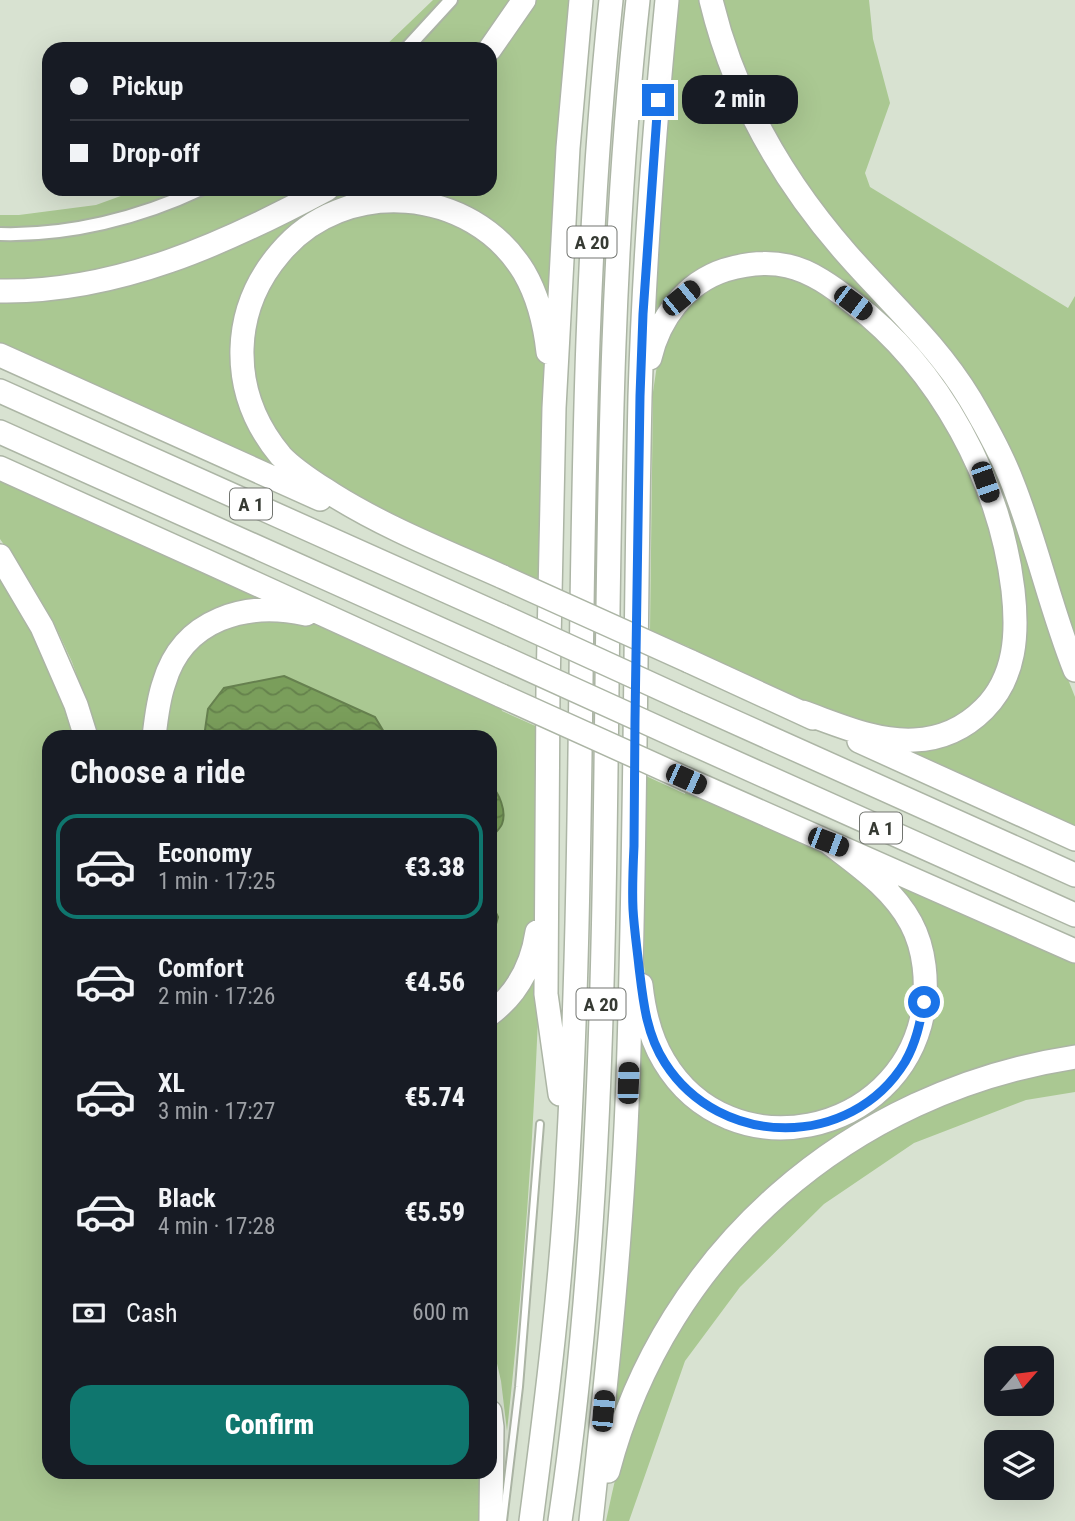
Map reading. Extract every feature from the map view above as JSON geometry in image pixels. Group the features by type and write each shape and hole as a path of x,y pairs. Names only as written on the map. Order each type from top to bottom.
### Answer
{"highway":[{"path":"495,42 524,0"},
{"path":"569,1153 546,994 546,874 554,408 568,148 581,0"},
{"name":"A 20","path":"531,1521 556,1318 569,1153 577,908 582,511 588,313 597,150 611,0"},
{"name":"A 20","path":"560,1521 583,1320 598,1094 615,312 624,153 638,0"},
{"path":"592,1521 618,1247 628,1083 640,396 653,155 667,0"},
{"path":"710,0 727,56 749,110 788,179 827,231 937,352 969,398 991,438 1013,483 1060,633 1075,670"},
{"path":"0,291 60,287 133,273 209,248 313,196"},
{"path":"379,522 312,482 282,457 249,403 242,371 243,332 250,300 267,269 287,244 306,228 333,213 361,204 389,200 438,205 487,231 505,248 523,272 536,298 546,332 554,408"},
{"path":"640,396 658,332 681,298 697,284 717,273 739,266 778,264 812,275 867,313 928,380 968,445 985,482 1010,563 1016,632 1012,659 1003,684 974,719 952,732 927,739 911,741 885,738 802,712"},
{"path":"0,355 334,506 379,522 503,577 1075,839"},
{"name":"A 1","path":"0,391 1075,875"},
{"name":"A 1","path":"0,432 1075,915"},
{"path":"0,468 281,593 686,779 1075,951"},
{"path":"0,555 42,627 76,705 84,730"},
{"path":"155,730 164,681 172,664 183,647 212,623 238,612 265,609 337,621"},
{"path":"633,909 644,1007 652,1039 679,1082 696,1098 718,1112 746,1124 776,1128 800,1127 836,1118 854,1110 882,1089 904,1062 920,1024 925,983 920,947 912,925 897,902 877,881 828,842"},
{"path":"497,1009 519,984 528,965 535,945 546,874"},
{"path":"592,1521 614,1446 633,1395 654,1353 693,1288 720,1254 774,1198 832,1152 905,1109 975,1080 1030,1064 1075,1057"},
{"path":"491,1479 491,1521"}],"street":[{"path":"412,42 450,0"},
{"path":"0,234 93,225 163,205 184,196"}],"lane":[{"path":"503,1521 519,1387 541,1124"}],"shaded area":[{"path":"433,0 445,0 407,42 389,42"},
{"path":"456,0 515,0 486,42 417,42"},
{"path":"537,0 574,0 554,316 449,203 310,217 235,345 296,480 0,347 0,299 305,211 332,196 497,196 497,54"},
{"path":"674,0 702,0 725,78 946,378 996,468 1025,547 1052,639 1075,697 1075,831 887,746 1001,701 1017,555 898,332 751,255 653,328"},
{"path":"720,0 869,0 873,39 890,103 865,173 870,187 1068,308 1075,296 1075,648 1013,460 826,217 756,107"},
{"path":"121,196 172,196 97,218 50,226 0,230 0,215 96,205"},
{"path":"194,196 296,196 211,237 88,274 0,283 0,238 180,202"},
{"path":"379,207 462,223 516,271 542,341 545,377 543,582 360,503 329,485 279,442 256,399 249,343 261,293 309,234"},
{"path":"760,270 803,278 874,329 945,416 993,525 1010,630 997,681 950,726 899,735 832,717 689,650 689,647 650,631 653,392 660,345 671,321 716,283"},
{"path":"0,474 278,601 203,621 150,730 96,730 72,662 54,623 0,539"},
{"path":"0,572 34,627 74,730 42,730 42,1479 487,1479 485,1521 0,1521"},
{"path":"244,616 313,622 501,707 502,711 540,728 534,924 529,948 497,996 497,830 502,824 497,791 497,730 383,730 375,717 208,709 205,730 162,730 167,700 193,645"},
{"path":"646,776 685,794 686,790 838,858 904,923 920,981 912,1031 872,1090 800,1121 724,1108 677,1070 648,1007 644,964"},
{"path":"880,872 1075,956 1075,1047 1032,1055 772,1189 616,1413 611,1412 638,1021 646,1045 746,1130 876,1103 931,994"},
{"path":"540,965 528,1198 507,1431 497,1364 497,1014"},
{"path":"1075,1066 1075,1092 1026,1100 914,1143 824,1204 740,1287 685,1361 629,1521 606,1521 618,1467 636,1413 674,1339 722,1270 778,1208 843,1155 896,1124 992,1085"}],"water":[{"path":"284,676 375,717 383,730 205,730 208,709 224,688"},
{"path":"497,794 504,814 497,831"}],"route":[{"path":"658,100 640,396 633,909 644,1007 652,1039 679,1082 696,1098 718,1112 746,1124 761,1127 800,1127 818,1124 854,1110 882,1089 904,1062 914,1044 924,1002"}]}
